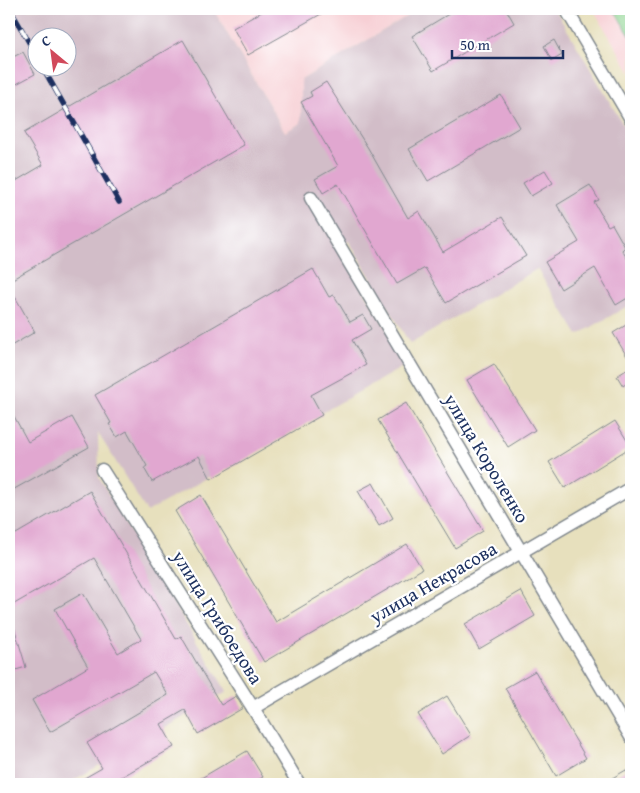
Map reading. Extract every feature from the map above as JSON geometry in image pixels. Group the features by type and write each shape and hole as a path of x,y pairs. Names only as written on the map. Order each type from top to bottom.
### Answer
{"street":[{"path":"566,9 631,119"},
{"name":"улица Короленко","path":"311,198 631,737"},
{"name":"улица Грибоедова","path":"102,470 299,784"},
{"name":"улица Некрасова","path":"253,708 631,488"}],"shaded area":[{"path":"9,9 213,9 285,132 301,123 301,80 419,9 555,9 631,138 631,304 578,335 537,269 410,344 349,241 338,248 408,364 147,512 98,433 99,478 227,692 67,784 9,784"},
{"path":"213,9 419,9 301,80 301,123 285,132"},
{"path":"593,9 631,9 631,73"}],"green space":[{"path":"613,9 631,9 631,37"}],"building":[{"path":"267,9 330,9 248,55 233,28"},
{"path":"457,9 506,9 514,23 433,71 412,36"},
{"path":"183,40 244,145 9,281 9,185 43,165 24,133"},
{"path":"554,40 562,55 552,61 544,46"},
{"path":"23,52 28,61 28,78 9,88 9,59"},
{"path":"326,82 368,148 408,218 419,211 443,252 502,217 526,256 446,303 425,268 397,284 338,184 323,193 315,179 338,166 301,102 312,96 310,92"},
{"path":"501,95 520,127 428,181 409,149"},
{"path":"545,170 553,183 531,196 523,183"},
{"path":"590,185 599,200 594,202 608,226 612,224 625,247 622,250 631,265 631,296 616,305 595,268 561,289 545,262 579,242 557,205"},
{"path":"313,269 329,297 334,295 350,322 363,315 371,329 352,340 366,365 311,395 322,415 211,479 199,456 152,482 144,468 147,466 127,431 117,437 95,395"},
{"path":"9,286 35,332 9,347"},
{"path":"631,322 631,363 613,333"},
{"path":"494,364 535,430 508,447 467,380"},
{"path":"631,367 631,380 623,386 617,376"},
{"path":"406,403 483,531 455,548 378,420"},
{"path":"9,407 28,442 72,417 89,447 9,492"},
{"path":"615,421 631,447 565,488 549,462"},
{"path":"373,483 393,518 379,526 358,491"},
{"path":"90,491 176,639 181,636 221,705 236,696 243,708 198,734 185,710 161,724 174,747 109,784 74,784 102,768 87,743 168,695 154,672 50,732 32,700 88,667 55,609 83,593 118,653 141,639 94,558 9,607 9,538"},
{"path":"201,495 276,622 407,544 422,569 264,662 175,511"},
{"path":"521,591 535,616 479,649 465,624"},
{"path":"12,620 26,667 9,672 9,621"},
{"path":"535,671 586,758 556,776 505,688"},
{"path":"447,696 471,735 442,754 418,714"},
{"path":"247,751 263,777 251,784 191,784"},
{"path":"626,770 631,784 602,784"}],"railway":[{"path":"10,9 28,40"},
{"path":"49,78 119,202"}]}
